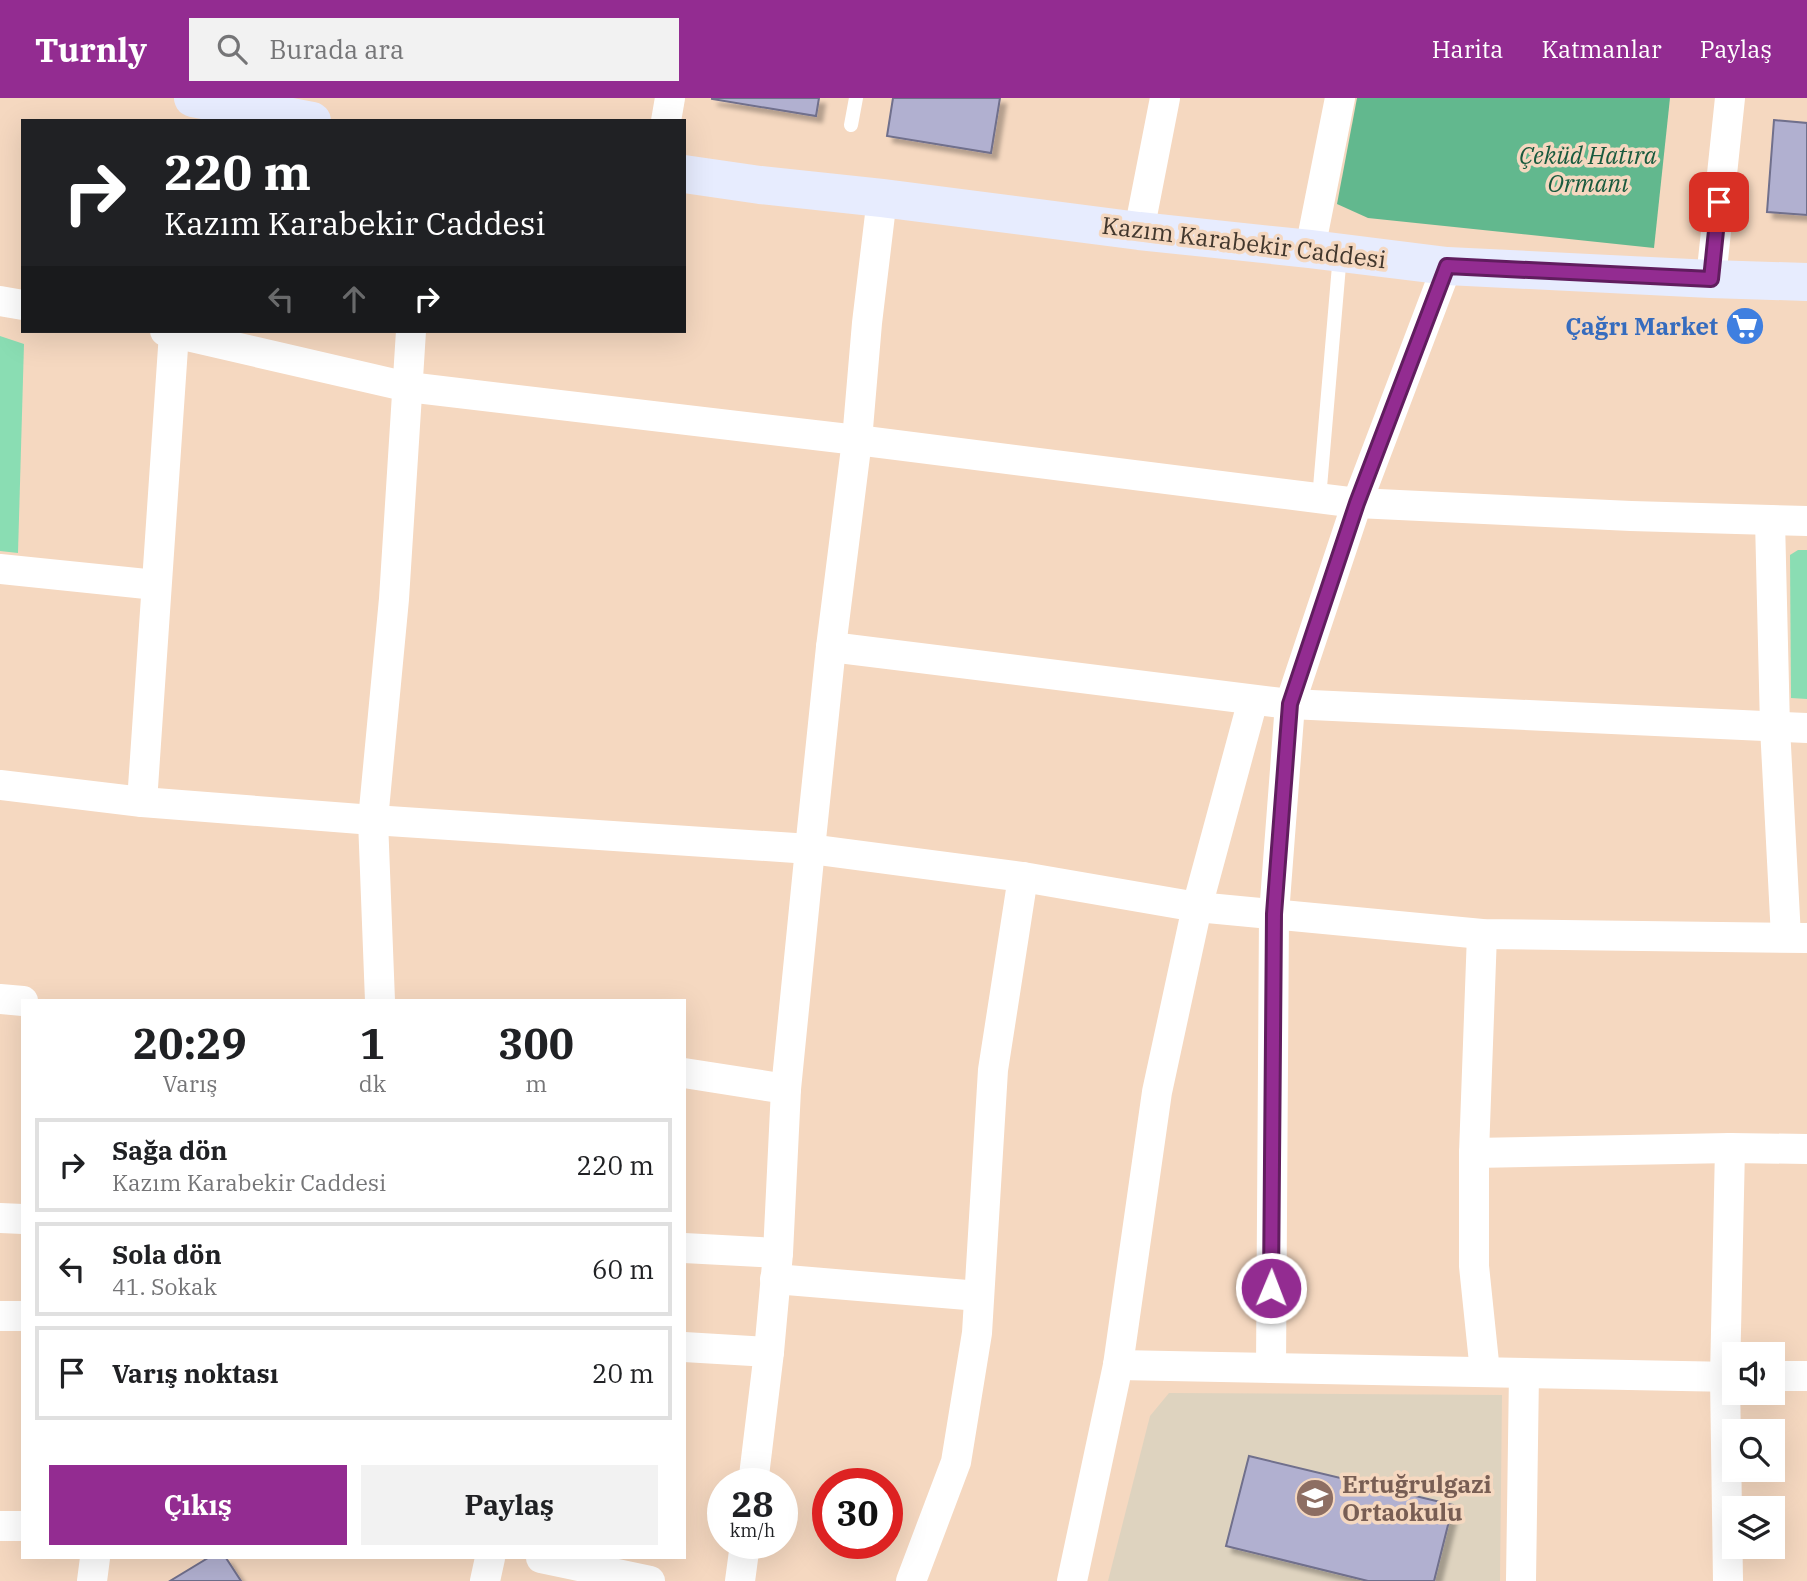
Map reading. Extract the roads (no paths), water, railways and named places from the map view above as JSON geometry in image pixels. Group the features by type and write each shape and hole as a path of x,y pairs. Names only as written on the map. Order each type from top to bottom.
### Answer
{"street":[{"path":"193,98 302,119"},
{"path":"666,119 670,98"},
{"path":"1139,231 1165,98"},
{"path":"1325,251 1340,98"},
{"path":"1711,279 1730,98"},
{"name":"Kazım Karabekir Caddesi","path":"686,174 1139,231 1447,266 1807,282"},
{"path":"754,1468 769,1352 786,1089 810,849 882,198"},
{"path":"1271,1368 1274,914 1290,704 1357,503 1447,266"},
{"path":"0,301 21,305"},
{"path":"142,802 169,333"},
{"path":"173,333 408,387 857,440 1319,499 1631,516 1807,521"},
{"path":"380,999 373,820 394,599 411,333"},
{"path":"0,785 142,802 810,849 1023,877 1197,907 1482,934 1796,937 1775,727 1770,520"},
{"path":"0,569 156,584"},
{"path":"831,647 1290,704 1807,728"},
{"path":"1072,1581 1118,1365 1157,1092 1197,907 1253,700"},
{"path":"911,1581 956,1462 977,1333 993,1070 1023,877"},
{"path":"1482,934 1474,1153 1474,1266 1485,1372"},
{"path":"0,999 21,1001"},
{"path":"686,1073 786,1089"},
{"path":"1730,1148 1730,1342"},
{"path":"1474,1153 1807,1149"},
{"path":"0,1218 21,1219"},
{"path":"686,1248 776,1266 979,1296"},
{"path":"0,1315 21,1316"},
{"path":"686,1347 769,1352"},
{"path":"1118,1365 1722,1377"},
{"path":"1521,1581 1524,1373"},
{"path":"1785,1377 1807,1376"},
{"path":"1728,1581 1730,1405"},
{"path":"0,1526 21,1526"},
{"path":"92,1581 95,1559"},
{"path":"485,1581 490,1559"},
{"path":"546,1559 650,1581"},
{"path":"740,1581 743,1559"}],"lane":[{"path":"851,125 856,98"},
{"path":"1319,499 1325,251"}],"place":[{"name":"Çağrı Market","path":"1745,326"},
{"name":"Ertuğrulgazi Ortaokulu","path":"1315,1498"}],"park label":[{"name":"Çeküd Hatıra Ormanı","path":"1588,169"}]}
